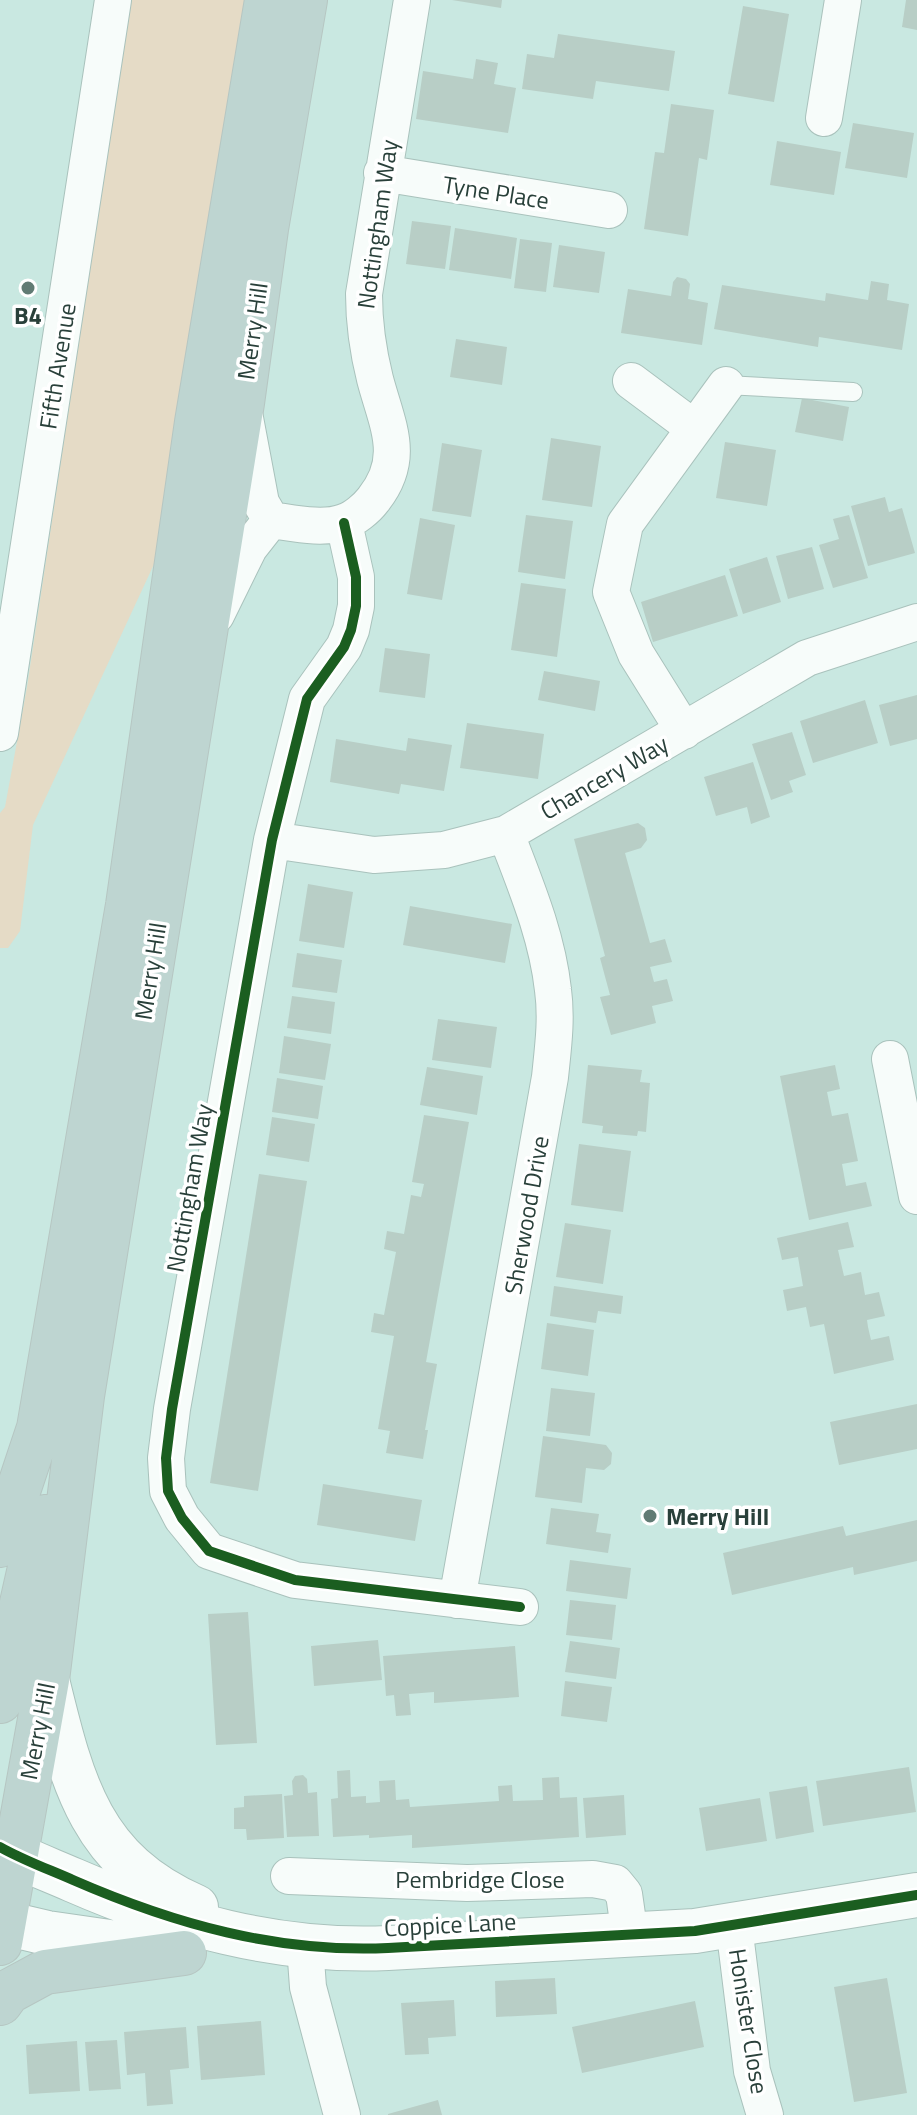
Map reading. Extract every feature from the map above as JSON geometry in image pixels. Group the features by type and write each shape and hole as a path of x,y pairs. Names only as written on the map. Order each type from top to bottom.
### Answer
{"highway":[{"name":"Merry Hill","path":"3,1528 39,1428 123,935 197,422 267,0"},
{"name":"Merry Hill","path":"1,1926 5,1855 47,1680 82,1396 305,0"},
{"path":"0,1701 29,1572 82,1396"},
{"path":"0,2003 8,1992 45,1972 184,1953"}],"street":[{"name":"Fifth Avenue","path":"0,733 113,0"},
{"name":"Nottingham Way","path":"412,0 364,294 364,324 375,380 392,436 392,463 386,483 368,506 344,523 356,577 356,606 351,630 344,647 307,699 272,840 172,1409 166,1458 168,1491 182,1518 209,1551 295,1580 520,1607"},
{"path":"824,118 843,0"},
{"name":"Tyne Place","path":"382,173 609,210"},
{"path":"631,381 694,428"},
{"path":"684,731 636,654 611,592 625,524 726,385"},
{"path":"242,403 261,503 271,520"},
{"path":"271,520 317,525 344,523"},
{"path":"204,640 249,548 271,520"},
{"name":"Chancery Way","path":"272,840 374,855 444,850 506,834 807,658 917,622"},
{"name":"Sherwood Drive","path":"457,1600 547,1093 555,1027 553,989 543,938 506,834"},
{"path":"890,1059 917,1196"},
{"path":"47,1680 63,1746 84,1803 90,1817 118,1853 165,1894 292,1945 308,1987 342,2115"},
{"name":"Coppice Lane","path":"5,1855 125,1903 198,1927 292,1945 361,1949 630,1936 734,1926 917,1895"},
{"name":"Pembridge Close","path":"289,1876 467,1883 593,1879 615,1883 624,1894 630,1936"},
{"path":"1,1926 184,1953 292,1945"},
{"name":"Honister Close","path":"734,1926 752,2071 765,2115"}],"lane":[{"path":"726,385 853,392"}],"shaded area":[{"path":"123,0 254,0 168,534 33,825 20,931 8,948 0,948 0,813 5,807 27,687 121,60"}],"building":[{"path":"452,0 502,0 501,8"},
{"path":"906,0 917,0 917,30 902,27"},
{"path":"743,6 789,14 774,102 728,94"},
{"path":"558,34 675,51 669,91 596,81 593,99 522,89 527,54 554,58"},
{"path":"476,59 498,63 494,84 516,88 508,133 416,119 423,71 473,79"},
{"path":"671,104 714,110 707,160 699,158 688,236 644,229 655,152 664,153"},
{"path":"853,123 914,133 907,178 845,168"},
{"path":"777,141 841,152 834,195 770,185"},
{"path":"412,221 451,226 445,269 406,264"},
{"path":"455,228 517,238 511,279 449,270"},
{"path":"520,239 552,243 546,292 514,288"},
{"path":"559,245 605,252 599,293 553,287"},
{"path":"677,277 686,279 690,284 688,299 708,303 702,345 621,333 628,289 671,296"},
{"path":"871,281 889,284 887,300 909,304 902,350 819,337 818,347 714,329 722,285 825,301 826,293 868,300"},
{"path":"456,339 507,347 502,385 450,377"},
{"path":"802,398 849,407 843,441 795,432"},
{"path":"551,438 601,446 592,507 542,500"},
{"path":"725,442 776,450 767,506 716,498"},
{"path":"442,443 482,450 471,517 432,511"},
{"path":"885,497 889,512 902,508 915,553 868,566 851,506"},
{"path":"526,515 573,521 565,579 518,572"},
{"path":"849,515 868,578 833,588 819,545 839,539 833,519"},
{"path":"420,518 455,525 442,600 407,594"},
{"path":"812,547 824,589 788,599 776,556"},
{"path":"767,557 781,602 743,614 729,569"},
{"path":"725,575 738,616 653,642 641,602"},
{"path":"521,583 566,589 557,657 511,650"},
{"path":"385,648 430,654 425,698 379,692"},
{"path":"544,671 600,681 595,711 538,700"},
{"path":"917,695 917,739 890,746 879,705"},
{"path":"865,700 878,743 813,763 800,721"},
{"path":"467,723 544,734 538,779 460,768"},
{"path":"792,732 806,775 789,781 793,792 771,800 752,744"},
{"path":"408,738 452,745 444,791 401,784 399,794 330,782 336,739 406,751"},
{"path":"753,762 770,817 751,824 747,807 716,816 704,777"},
{"path":"638,823 645,828 647,840 641,848 625,853 650,943 665,939 672,962 650,967 654,982 667,979 673,1001 652,1006 656,1023 611,1035 600,997 610,995 600,958 605,956 574,839"},
{"path":"308,884 353,892 344,948 299,941"},
{"path":"410,906 512,924 505,963 403,945"},
{"path":"297,953 342,960 337,993 292,987"},
{"path":"292,996 335,1002 331,1034 287,1028"},
{"path":"438,1019 497,1027 491,1068 432,1060"},
{"path":"284,1036 331,1044 325,1080 279,1073"},
{"path":"588,1065 642,1070 640,1082 650,1083 646,1132 638,1131 637,1136 602,1133 603,1126 582,1123"},
{"path":"835,1065 840,1089 827,1092 832,1116 848,1113 858,1161 842,1164 846,1186 866,1182 872,1206 809,1220 780,1076"},
{"path":"427,1067 483,1076 477,1115 420,1105"},
{"path":"277,1078 323,1086 318,1119 272,1112"},
{"path":"424,1115 469,1122 426,1362 437,1364 423,1459 386,1453 390,1431 378,1429 394,1336 371,1332 374,1313 384,1315 396,1252 384,1249 387,1231 404,1234 411,1195 421,1197 424,1184 412,1182"},
{"path":"272,1117 315,1124 309,1162 266,1155"},
{"path":"579,1144 631,1151 623,1212 571,1205"},
{"path":"259,1174 307,1181 258,1491 210,1483"},
{"path":"848,1222 854,1247 838,1250 844,1276 861,1272 865,1295 879,1292 885,1316 867,1320 868,1327 871,1340 889,1336 894,1360 834,1374 824,1324 810,1327 806,1307 787,1311 783,1290 803,1286 798,1257 782,1260 777,1238"},
{"path":"565,1223 611,1230 603,1284 556,1277"},
{"path":"554,1286 623,1296 621,1314 598,1311 596,1323 550,1316"},
{"path":"547,1323 594,1330 588,1376 541,1369"},
{"path":"551,1388 595,1393 590,1436 546,1431"},
{"path":"917,1404 917,1449 839,1465 830,1422"},
{"path":"543,1436 606,1445 612,1453 611,1464 604,1470 586,1468 582,1503 535,1497"},
{"path":"323,1484 422,1500 415,1541 317,1525"},
{"path":"551,1508 599,1514 596,1532 611,1534 608,1553 546,1544"},
{"path":"917,1520 917,1561 854,1575 853,1567 732,1595 723,1553 843,1526 846,1536"},
{"path":"570,1560 631,1568 627,1599 566,1591"},
{"path":"570,1600 616,1605 612,1640 566,1635"},
{"path":"248,1612 257,1743 216,1745 208,1614"},
{"path":"378,1640 382,1680 314,1686 311,1646"},
{"path":"570,1641 620,1648 616,1679 565,1672"},
{"path":"515,1646 519,1697 434,1703 434,1692 409,1694 411,1715 396,1716 394,1695 386,1696 383,1656"},
{"path":"565,1681 612,1687 607,1722 561,1716"},
{"path":"909,1767 916,1812 823,1826 816,1781"},
{"path":"350,1770 351,1797 366,1796 366,1803 380,1802 379,1781 395,1780 396,1800 409,1799 410,1807 499,1801 498,1786 512,1785 513,1801 543,1800 542,1778 559,1777 560,1798 577,1797 579,1837 412,1848 412,1835 333,1837 331,1799 338,1798 337,1771"},
{"path":"303,1775 307,1779 308,1793 317,1792 319,1836 287,1837 284,1796 293,1795 292,1781 295,1776"},
{"path":"807,1786 814,1832 776,1839 769,1792"},
{"path":"282,1794 284,1838 247,1840 246,1829 234,1829 234,1808 244,1807 244,1796"},
{"path":"624,1795 626,1835 586,1838 583,1798"},
{"path":"760,1798 767,1841 706,1851 699,1808"},
{"path":"555,1978 557,2014 496,2017 495,1981"},
{"path":"887,1978 907,2093 854,2102 834,1987"},
{"path":"454,2000 456,2036 428,2038 429,2054 405,2055 401,2003"},
{"path":"695,2001 704,2047 582,2073 572,2027"},
{"path":"261,2021 265,2075 201,2080 197,2026"},
{"path":"186,2027 189,2068 170,2070 173,2104 147,2106 145,2073 127,2075 124,2032"},
{"path":"117,2040 121,2089 89,2091 85,2042"},
{"path":"77,2041 80,2091 29,2094 26,2045"},
{"path":"438,2100 442,2115 388,2115 388,2114"}],"cycle path":[{"path":"344,523 356,577 356,606 344,647 307,699 272,840 172,1409 166,1458 168,1491 182,1518 209,1551 295,1580 520,1607"},
{"path":"0,1847 149,1910 227,1932 306,1946 388,1948 695,1931 917,1895"}],"place":[{"name":"B4","path":"28,288"},
{"name":"Merry Hill","path":"650,1516"}]}
